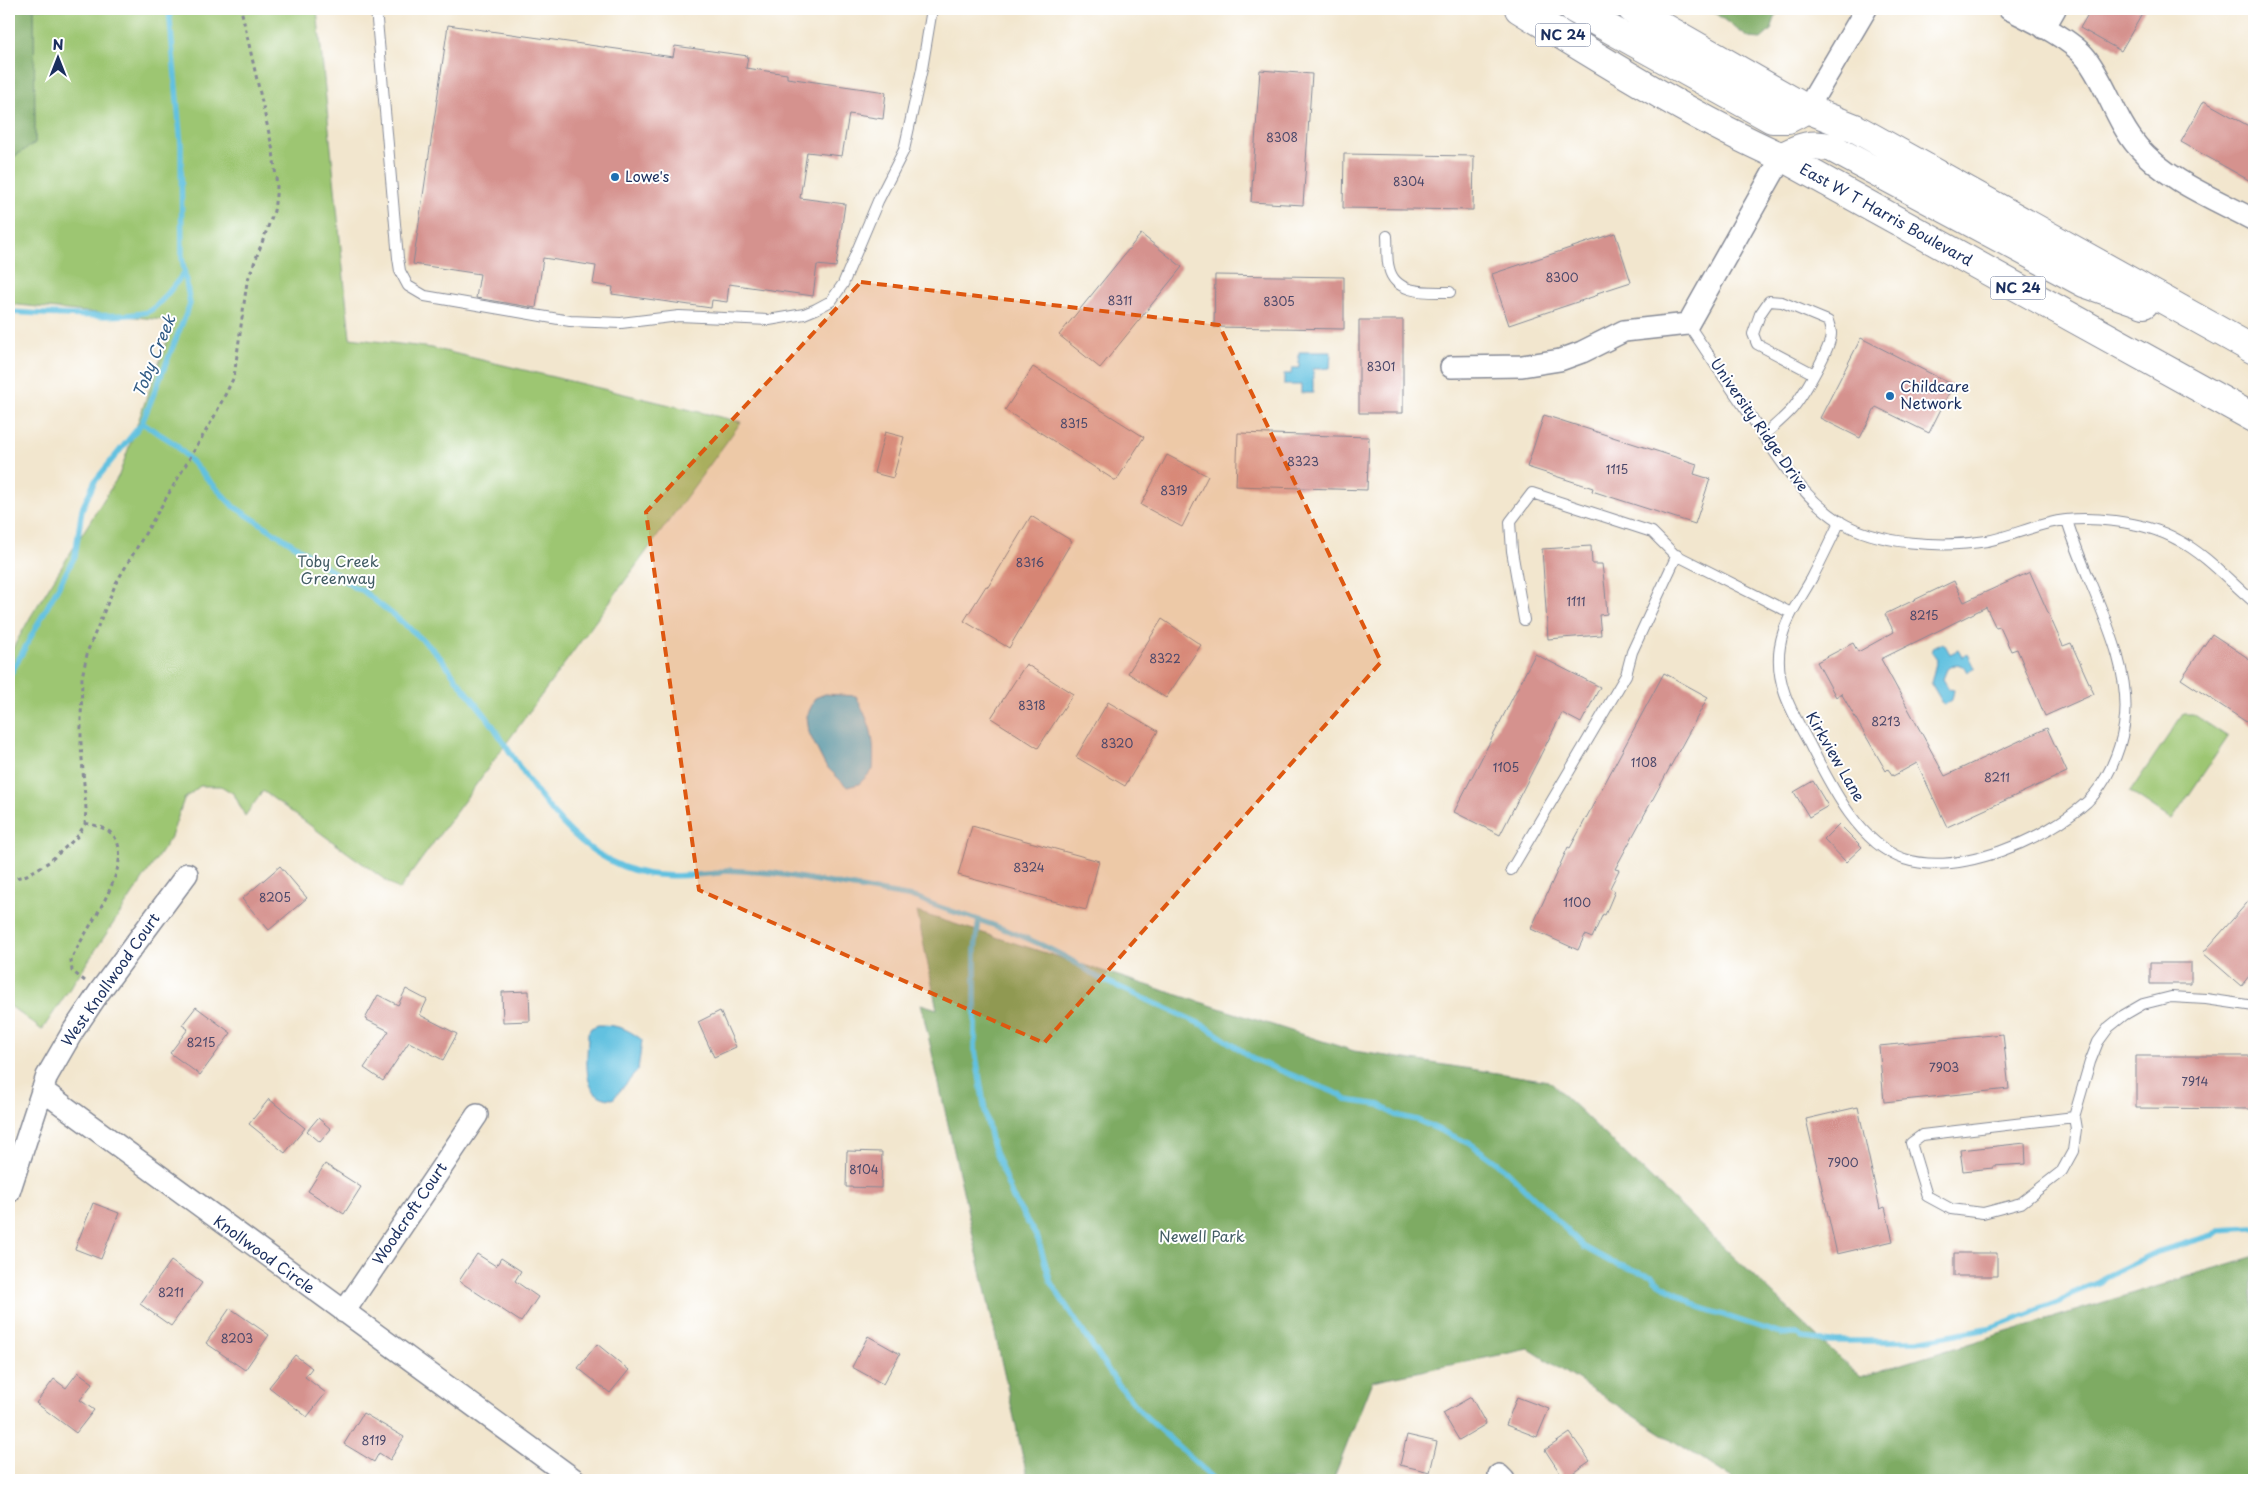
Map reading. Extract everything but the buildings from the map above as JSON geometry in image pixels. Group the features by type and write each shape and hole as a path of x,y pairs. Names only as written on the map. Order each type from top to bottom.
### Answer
{"main road":[{"name":"East W T Harris Boulevard","path":"1519,9 1681,105 1749,142 1782,157 2254,418"},
{"path":"1574,9 1772,119 1788,119 1807,109"},
{"path":"1632,9 1807,109 1855,128 2254,350"},
{"path":"1782,157 1806,145 1815,144 1832,148 2084,283 2215,328"}],"street":[{"path":"1807,109 1866,9"},
{"path":"2009,9 2044,28 2085,56 2093,68 2114,112 2138,147 2157,165 2180,180 2254,220"},
{"path":"2044,28 2055,9"},
{"path":"1452,366 1522,366 1560,360 1582,352 1624,331 1688,324 1782,157"},
{"name":"West Knollwood Court","path":"42,1090 47,1076 73,1031 100,991 187,874"},
{"path":"9,1192 42,1090"},
{"name":"Knollwood Circle","path":"42,1090 575,1480"},
{"name":"Woodcroft Court","path":"344,1312 477,1115"}],"lane":[{"path":"376,9 398,258 400,270 408,286 414,291 440,300 570,321 598,323 622,323 678,316 768,320 804,314 831,301 843,284 878,201 904,150 924,61 932,9"},
{"path":"1387,236 1388,268 1393,279 1408,290 1450,292"},
{"path":"1763,436 1792,409 1814,374 1830,342 1831,332 1828,322 1782,302 1769,301 1760,314 1753,334 1758,344 1814,374"},
{"name":"University Ridge Drive","path":"1688,324 1763,436 1803,491 1840,521 1877,536 1895,540 1938,544 1987,541 2050,522 2067,520 2119,521 2177,539 2220,570 2254,602"},
{"path":"1524,620 1512,550 1510,522 1532,493 1652,532 1677,555 1791,613"},
{"name":"Kirkview Lane","path":"1840,521 1812,578 1786,622 1780,647 1779,670 1783,694 1845,808 1873,840 1904,858 1941,865 1976,859 2015,845 2060,822 2088,800 2118,754 2125,724 2125,688 2117,649 2074,544 2067,520"},
{"path":"1511,870 1626,675 1632,652 1677,555"},
{"path":"2074,1117 1922,1135 1911,1143 1927,1196 1951,1209 1982,1213 2021,1202 2062,1171 2073,1151 2076,1129 2074,1117 2090,1062 2098,1042 2109,1027 2124,1014 2144,1004 2171,997 2206,999 2254,1006"}],"path":[{"path":"9,880 27,875 49,862 77,837 85,823 86,809 81,746 84,666 108,599 214,416 234,377 247,282 268,230 276,199 277,172 241,9"},
{"path":"85,823 109,831 118,845 119,857 114,881 75,950 70,965 76,974 100,991"}],"highlighted area":[{"path":"861,282 1219,325 1381,662 1044,1043 699,890 646,512"}],"green space":[{"path":"9,9 34,9 35,143 9,160"},
{"name":"Toby Creek Greenway","path":"34,9 317,9 350,338 432,348 741,422 399,890 263,791 245,816 234,794 221,786 200,786 184,799 171,837 42,1030 9,1005 9,655 31,616 119,475 174,321 9,304 9,160 35,143"},
{"path":"1709,9 1778,9 1771,30 1761,39 1749,38"},
{"path":"2183,714 2193,714 2228,737 2172,820 2130,792"},
{"name":"Newell Park","path":"917,912 1354,1051 1549,1081 1860,1377 2254,1256 2254,1480 1735,1480 1529,1349 1372,1381 1333,1480 1028,1480 921,1004 937,1009"}],"water":[{"path":"1299,352 1331,352 1330,368 1313,369 1313,393 1301,393 1301,385 1284,385 1284,374 1291,374 1292,368 1299,368"},
{"path":"1941,644 1945,645 1950,654 1958,650 1962,657 1968,654 1975,668 1968,672 1965,667 1957,664 1947,669 1943,679 1949,689 1954,690 1952,700 1944,705 1931,683 1937,659 1932,652 1934,647"},
{"path":"825,694 856,696 865,715 871,731 873,770 859,784 847,787 825,765 809,733 807,716 815,698"},
{"path":"598,1025 622,1028 642,1040 638,1070 613,1099 602,1097 595,1092 590,1084 588,1075 588,1033 591,1028"}],"waterway":[{"name":"Toby Creek","path":"9,677 75,556 82,509 95,481 142,423 190,304 182,258 181,145 169,9"},
{"path":"9,312 105,316 141,313 151,310 160,303 184,273"},
{"path":"142,423 174,443 233,506 314,558 355,588 362,590 428,645 443,660 488,719 525,776 557,818 596,853 619,865 653,875 691,875 719,873 726,870 773,873 918,898 939,907 992,924 1054,951 1097,977 1205,1026 1255,1060 1341,1095 1346,1100 1380,1105 1395,1115 1417,1120 1471,1144 1505,1169 1584,1247 1611,1262 1652,1276 1655,1280 1699,1307 1781,1334 1797,1334 1803,1338 1830,1341 1918,1341 1992,1327 2059,1302 2071,1294 2100,1282 2105,1277 2157,1252 2213,1235 2218,1230 2254,1228"},
{"path":"979,920 975,949 975,1050 992,1144 1013,1198 1038,1239 1051,1283 1114,1379 1143,1414 1215,1480"}],"place":[{"name":"Lowe's","path":"615,177"},
{"name":"Childcare Network","path":"1890,396"}]}
